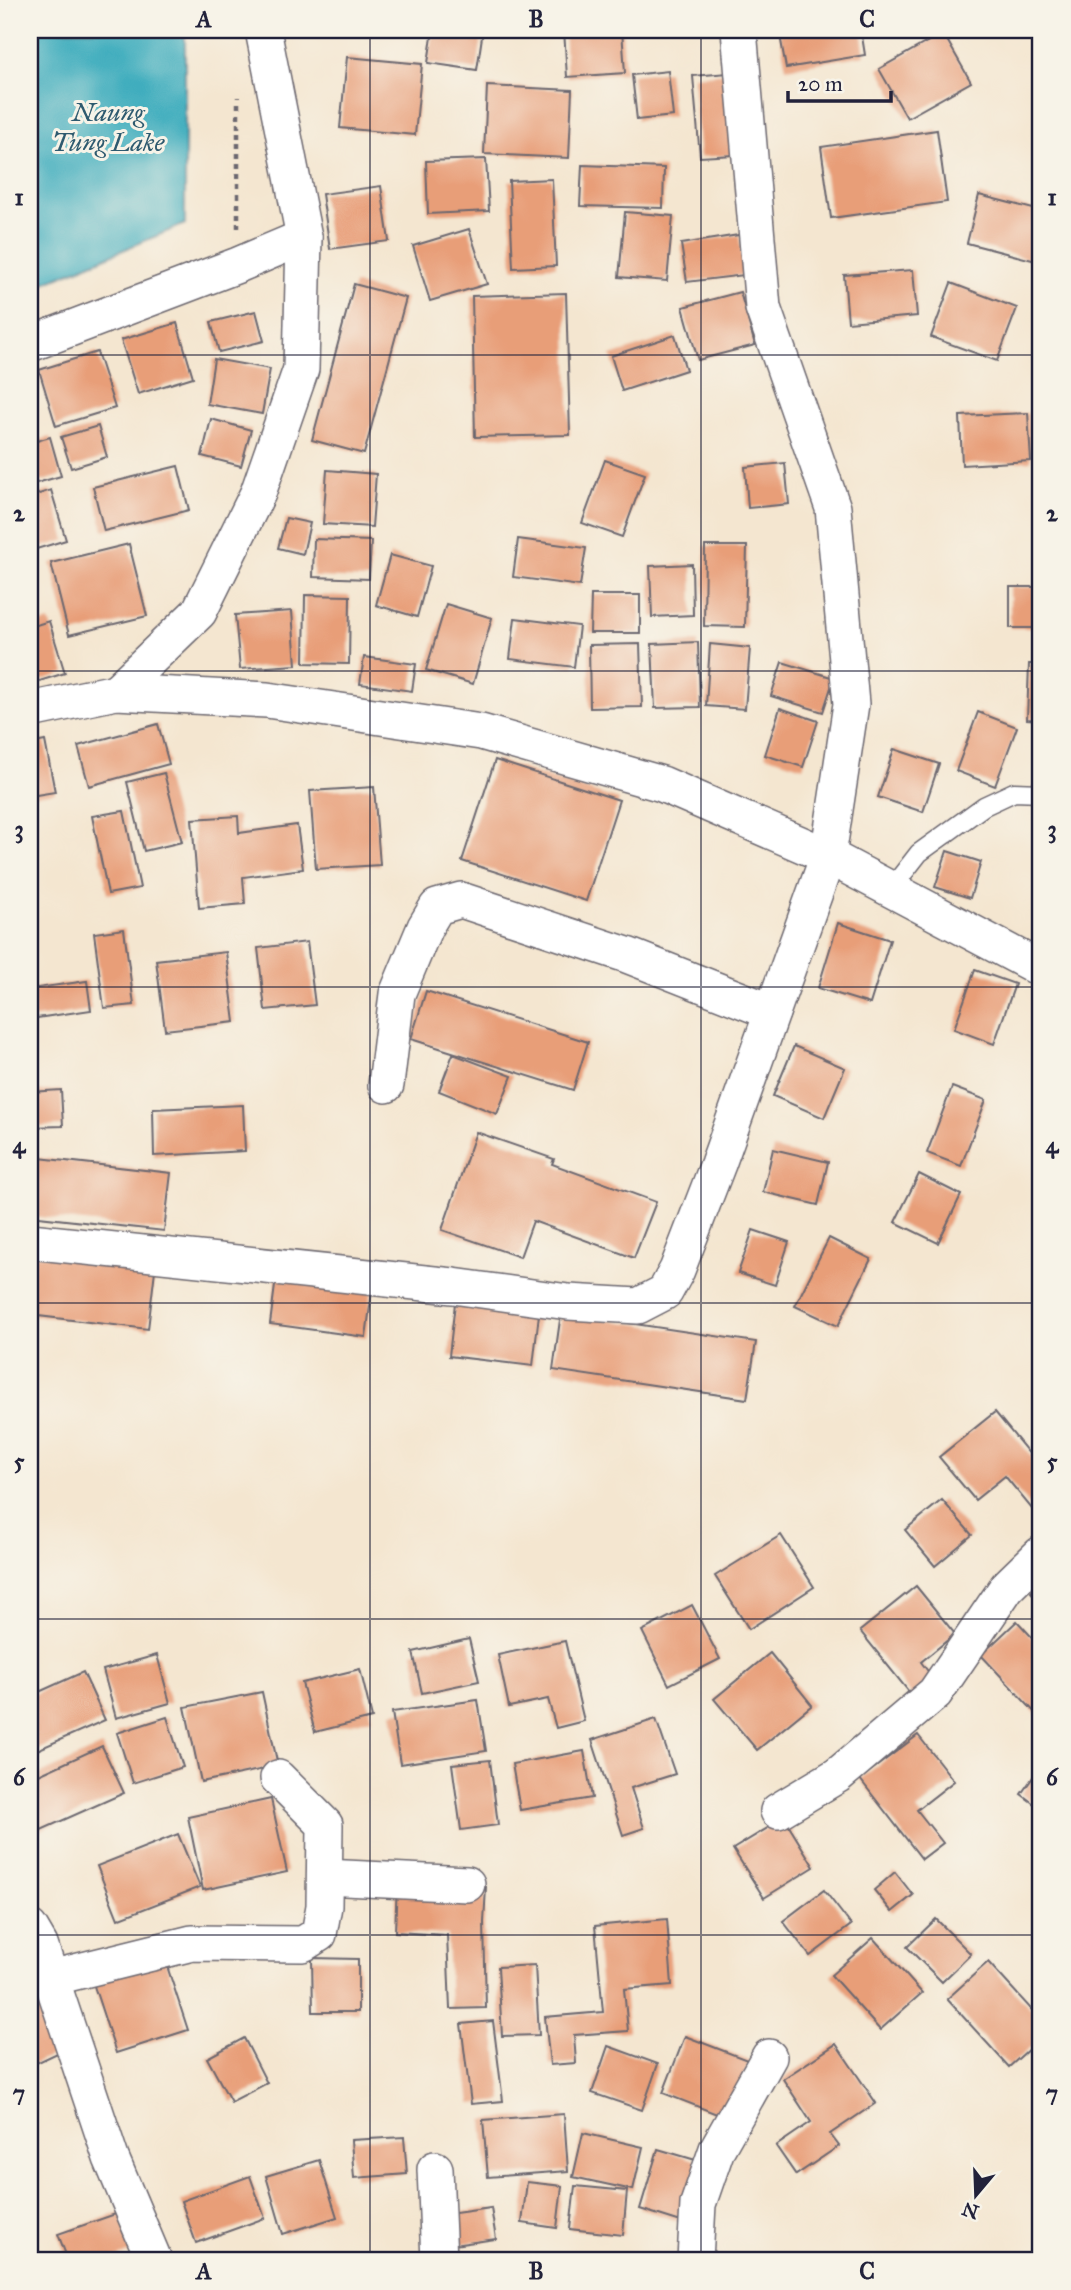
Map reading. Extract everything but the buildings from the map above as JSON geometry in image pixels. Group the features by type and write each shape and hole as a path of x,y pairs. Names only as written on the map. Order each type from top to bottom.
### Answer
{"street":[{"path":"116,692 199,612 258,494 301,369 304,237 262,30"},
{"path":"30,1241 453,1286 568,1302 638,1306 665,1292 677,1270 828,856 851,704 833,509 763,308 739,30"},
{"path":"30,344 304,237"},
{"path":"30,710 116,692 267,700 481,732 662,784 828,856 1041,970"},
{"path":"386,1085 397,994 425,927 437,907 461,900 627,955 772,1012"},
{"path":"778,1811 838,1775 935,1693 1007,1587 1041,1554"},
{"path":"51,1978 192,1943 303,1944 320,1934 324,1906 325,1825 278,1778"},
{"path":"325,1877 467,1884"},
{"path":"33,1940 51,1978 111,2158 154,2260"},
{"path":"695,2260 698,2204 717,2149 769,2057"},
{"path":"435,2169 439,2260"}],"lane":[{"path":"891,889 919,853 984,806 1014,792 1041,793"}],"path":[{"path":"238,265 239,85"}],"water":[{"name":"Naung Tung Lake","path":"30,30 185,30 185,224 30,289"}]}
